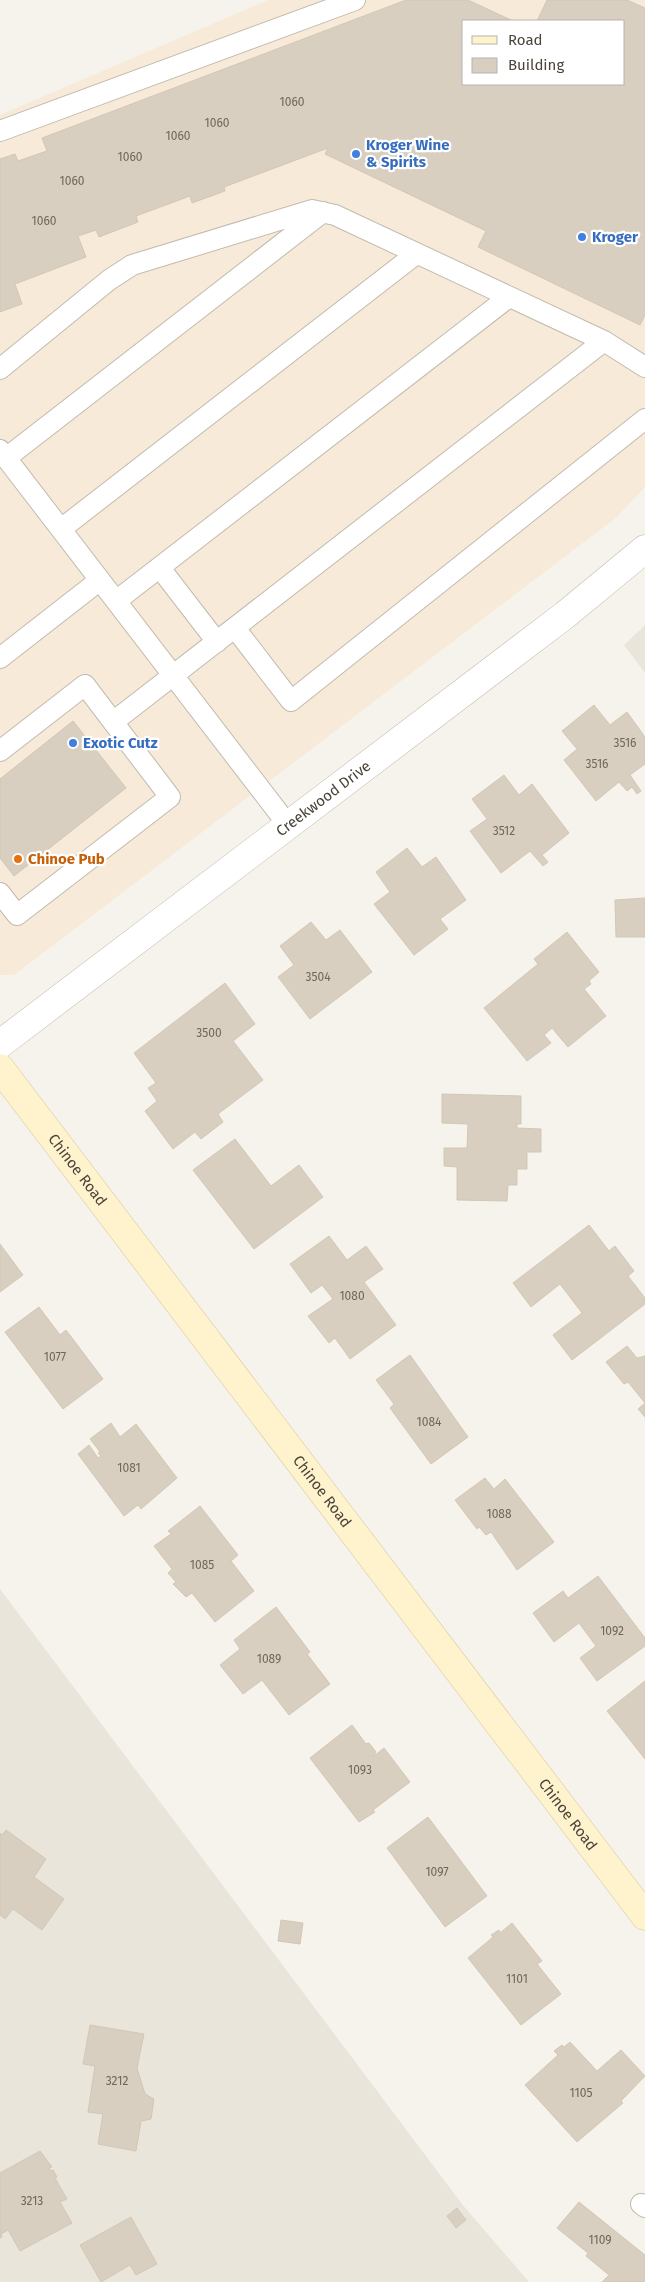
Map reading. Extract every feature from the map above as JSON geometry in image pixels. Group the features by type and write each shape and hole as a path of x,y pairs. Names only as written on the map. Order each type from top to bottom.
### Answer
{"street":[{"name":"Creekwood Drive","path":"0,1044 565,615 645,549"},
{"name":"Chinoe Road","path":"0,1068 645,1916"}],"lane":[{"path":"0,131 355,0"},
{"path":"0,369 109,280 132,265 312,210 334,215 604,341 645,367"},
{"path":"288,825 3,454 323,212"},
{"path":"61,529 416,254"},
{"path":"116,601 509,297"},
{"path":"113,722 604,341"},
{"path":"235,628 292,701 645,419"},
{"path":"160,568 217,642"},
{"path":"0,658 100,580"},
{"path":"0,893 17,915 170,797 85,685 2,746"}],"shaded area":[{"path":"268,0 645,0 645,487 617,517 14,975 0,975 0,115"},
{"path":"645,625 645,673 624,645"},
{"path":"0,1589 462,2204 529,2282 0,2282"}],"building":[{"path":"406,0 468,0 511,20 462,20 462,85 625,85 625,20 537,20 547,0 627,0 645,8 645,315 640,325 478,247 486,231 325,154 328,148 224,187 225,191 192,203 190,196 136,216 138,222 99,237 96,230 78,236 86,257 15,284 22,304 0,312 0,159 15,154 18,161 47,151 42,138"},
{"path":"594,705 610,725 627,712 645,737 645,764 630,775 641,791 637,794 632,787 627,791 619,782 596,801 564,760 577,749 562,731"},
{"path":"73,721 126,788 14,876 0,858 0,779"},
{"path":"504,775 519,795 532,784 569,833 542,855 548,862 543,866 530,851 501,873 470,831 487,819 472,799"},
{"path":"407,848 422,867 436,857 466,900 440,919 448,929 414,955 374,904 390,892 376,872"},
{"path":"645,898 645,937 616,937 615,900"},
{"path":"311,922 326,940 340,930 372,972 310,1019 278,977 294,965 280,946"},
{"path":"567,932 599,972 589,981 591,984 584,989 606,1016 568,1047 552,1028 544,1035 551,1043 527,1061 484,1008 538,964 534,959"},
{"path":"225,983 255,1024 233,1041 263,1080 218,1114 223,1122 201,1139 195,1132 173,1149 145,1111 157,1101 148,1088 156,1083 134,1053"},
{"path":"442,1094 521,1096 521,1124 517,1124 517,1128 541,1129 541,1152 527,1152 527,1169 517,1169 517,1185 508,1185 507,1201 457,1200 457,1167 444,1166 444,1148 467,1148 468,1124 442,1123"},
{"path":"235,1139 271,1186 299,1165 323,1197 254,1249 193,1170"},
{"path":"589,1225 609,1251 615,1246 634,1271 628,1276 645,1298 645,1304 572,1360 553,1335 582,1313 560,1284 531,1307 513,1283"},
{"path":"329,1236 347,1260 366,1246 383,1269 364,1282 396,1325 350,1359 335,1338 329,1343 308,1316 333,1299 322,1285 311,1293 290,1264"},
{"path":"0,1244 23,1275 0,1292"},
{"path":"39,1307 60,1335 66,1330 103,1379 63,1409 5,1332"},
{"path":"627,1346 637,1358 645,1356 645,1403 628,1382 624,1384 606,1362"},
{"path":"410,1355 468,1437 431,1464 390,1408 394,1404 376,1380"},
{"path":"645,1403 645,1417 638,1409"},
{"path":"111,1423 120,1437 136,1424 177,1478 141,1509 138,1505 124,1516 78,1454 89,1445 98,1458 101,1456 90,1439"},
{"path":"485,1478 494,1489 505,1479 554,1542 517,1570 491,1532 486,1535 479,1527 477,1529 455,1500"},
{"path":"200,1506 238,1555 231,1561 254,1591 215,1622 192,1593 186,1597 173,1584 176,1582 168,1573 172,1569 154,1546 171,1534 168,1531"},
{"path":"598,1576 645,1638 645,1646 597,1681 580,1658 596,1646 579,1623 554,1642 533,1613 563,1591 568,1598"},
{"path":"276,1607 310,1652 307,1654 330,1684 289,1715 262,1680 243,1694 220,1665 240,1649 234,1640"},
{"path":"645,1681 645,1759 607,1711"},
{"path":"352,1725 366,1744 369,1743 376,1752 373,1757 384,1748 410,1782 373,1810 375,1812 359,1822 310,1758"},
{"path":"428,1817 487,1896 445,1927 387,1848"},
{"path":"6,1830 46,1859 34,1877 64,1899 42,1930 13,1909 5,1919 0,1915 0,1833 2,1835"},
{"path":"281,1920 303,1923 300,1944 278,1941"},
{"path":"512,1923 542,1961 537,1964 561,1994 521,2025 468,1958 493,1937 491,1935 499,1930 500,1933"},
{"path":"90,2025 144,2034 137,2068 145,2094 154,2099 151,2119 141,2121 136,2151 98,2144 103,2114 88,2112 95,2066 83,2064"},
{"path":"570,2042 597,2071 621,2050 645,2076 621,2101 623,2103 577,2142 525,2085 558,2055 554,2051"},
{"path":"40,2151 52,2167 49,2168 51,2171 53,2170 57,2177 55,2178 67,2199 60,2202 72,2223 20,2251 8,2230 1,2234 2,2237 0,2238 0,2173"},
{"path":"579,2202 645,2255 645,2282 602,2282 609,2275 586,2256 588,2253 557,2228"},
{"path":"457,2208 466,2220 456,2228 447,2216"},
{"path":"131,2217 157,2264 136,2275 130,2265 101,2282 80,2245"}],"place":[{"name":"Kroger Wine & Spirits","path":"356,154"},
{"name":"Kroger","path":"582,237"},
{"name":"Exotic Cutz","path":"73,743"},
{"name":"Chinoe Pub","path":"18,859"}]}
